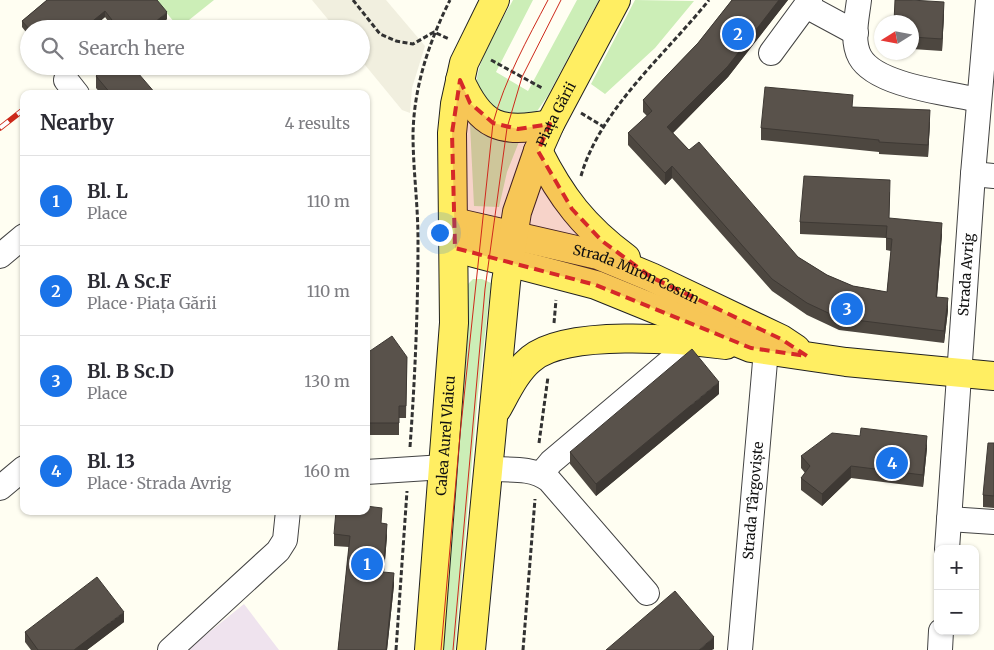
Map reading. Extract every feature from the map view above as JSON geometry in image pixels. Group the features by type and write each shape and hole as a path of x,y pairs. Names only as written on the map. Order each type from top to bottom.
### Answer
{"main road":[{"path":"454,222 452,134 460,80 470,49 495,0"},
{"name":"Piața Gării","path":"513,234 517,212 538,151 556,112 616,0"},
{"path":"460,80 474,108 494,123 518,129 556,112"},
{"path":"538,151 553,181 582,220 602,241 651,277"},
{"name":"Strada Miron Costin","path":"454,222 598,255 651,277 781,339 807,356"},
{"name":"Calea Aurel Vlaicu","path":"429,650 454,323 454,222"},
{"path":"471,650 508,262 513,234"},
{"name":"Strada Miron Costin","path":"455,248 596,285 759,349 846,362 994,376"},
{"path":"493,417 524,367 541,352 590,340 622,339 759,349"}],"street":[{"path":"859,0 856,32 859,56 876,72 895,81 980,100"},
{"name":"Strada Avrig","path":"947,545 958,373 984,175 980,100 988,0"},
{"path":"771,53 808,3 856,32"},
{"path":"0,256 20,239"},
{"path":"541,474 551,462 692,343"},
{"name":"Strada Târgoviște","path":"740,650 759,349"},
{"path":"370,472 444,467"},
{"path":"489,469 529,470 541,474 549,480 647,594"},
{"path":"0,488 20,471"},
{"path":"170,650 278,551 285,540 288,515"},
{"path":"949,518 994,522"},
{"path":"940,650 941,635"}],"path":[{"path":"353,0 369,20"},
{"path":"396,650 417,341 418,213 413,133 421,74 434,32 450,0"},
{"path":"434,32 530,81 556,112 604,127 633,89 707,1"},
{"path":"370,21 380,34 396,41 413,44 434,32"},
{"path":"523,650 529,590"}],"highlighted area":[{"path":"460,80 470,103 493,123 518,129 550,124 538,151 572,209 602,241 651,277 781,339 807,356 751,348 596,285 455,248 452,133"}],"shaded area":[{"path":"312,0 386,0 425,46 412,88 410,113 402,110 370,71 370,20 329,20"},
{"path":"244,604 279,650 187,650"}],"green space":[{"path":"156,0 214,0 189,20 172,20"},
{"path":"513,0 533,0 496,72 528,91 577,0 599,0 547,97 535,114 503,117 480,95 477,83 482,59"},
{"path":"635,0 694,1 655,48 605,94 591,84"},
{"path":"470,124 488,131 522,134 507,172 499,207 474,206"},
{"path":"473,279 482,279 491,283 478,394 455,650 435,650 467,285"}],"building":[{"path":"47,0 157,0 167,12 158,20 112,20 105,11 94,20 23,20"},
{"path":"732,0 779,0 728,66 667,127 689,150 699,142 798,257 827,275 853,286 887,292 892,239 886,238 887,226 800,222 804,176 890,180 889,218 942,223 936,297 948,298 944,331 839,318 807,303 772,279 672,166 665,173 628,133 652,111 643,100 698,43"},
{"path":"895,0 944,2 942,39 919,37 919,15 894,15"},
{"path":"140,75 153,90 108,90 96,76"},
{"path":"765,87 853,95 852,107 930,110 928,145 879,142 879,140 761,128"},
{"path":"392,336 407,357 406,406 399,406 399,423 370,423 370,351"},
{"path":"692,349 719,382 596,484 570,452"},
{"path":"861,428 927,436 923,475 851,466 822,494 801,478 810,466 801,456 832,433 860,436"},
{"path":"988,443 994,443 994,496 983,495"},
{"path":"370,506 382,508 381,523 387,524 383,572 394,573 386,650 338,650 350,536 334,534 336,515 370,515"},
{"path":"97,577 124,612 74,650 38,650 25,632"},
{"path":"675,591 714,637 699,650 606,650"}],"tram line":[{"path":"441,650 460,435 493,123 510,75 548,0"},
{"path":"453,650 485,289 507,128 522,77 561,0"}],"railway":[{"path":"0,128 20,112"}],"place":[{"name":"Bl. A Sc.F","path":"738,34"},
{"name":"Bl. B Sc.D","path":"847,309"},
{"name":"Bl. 13","path":"892,463"},
{"name":"Bl. L","path":"367,564"}]}
